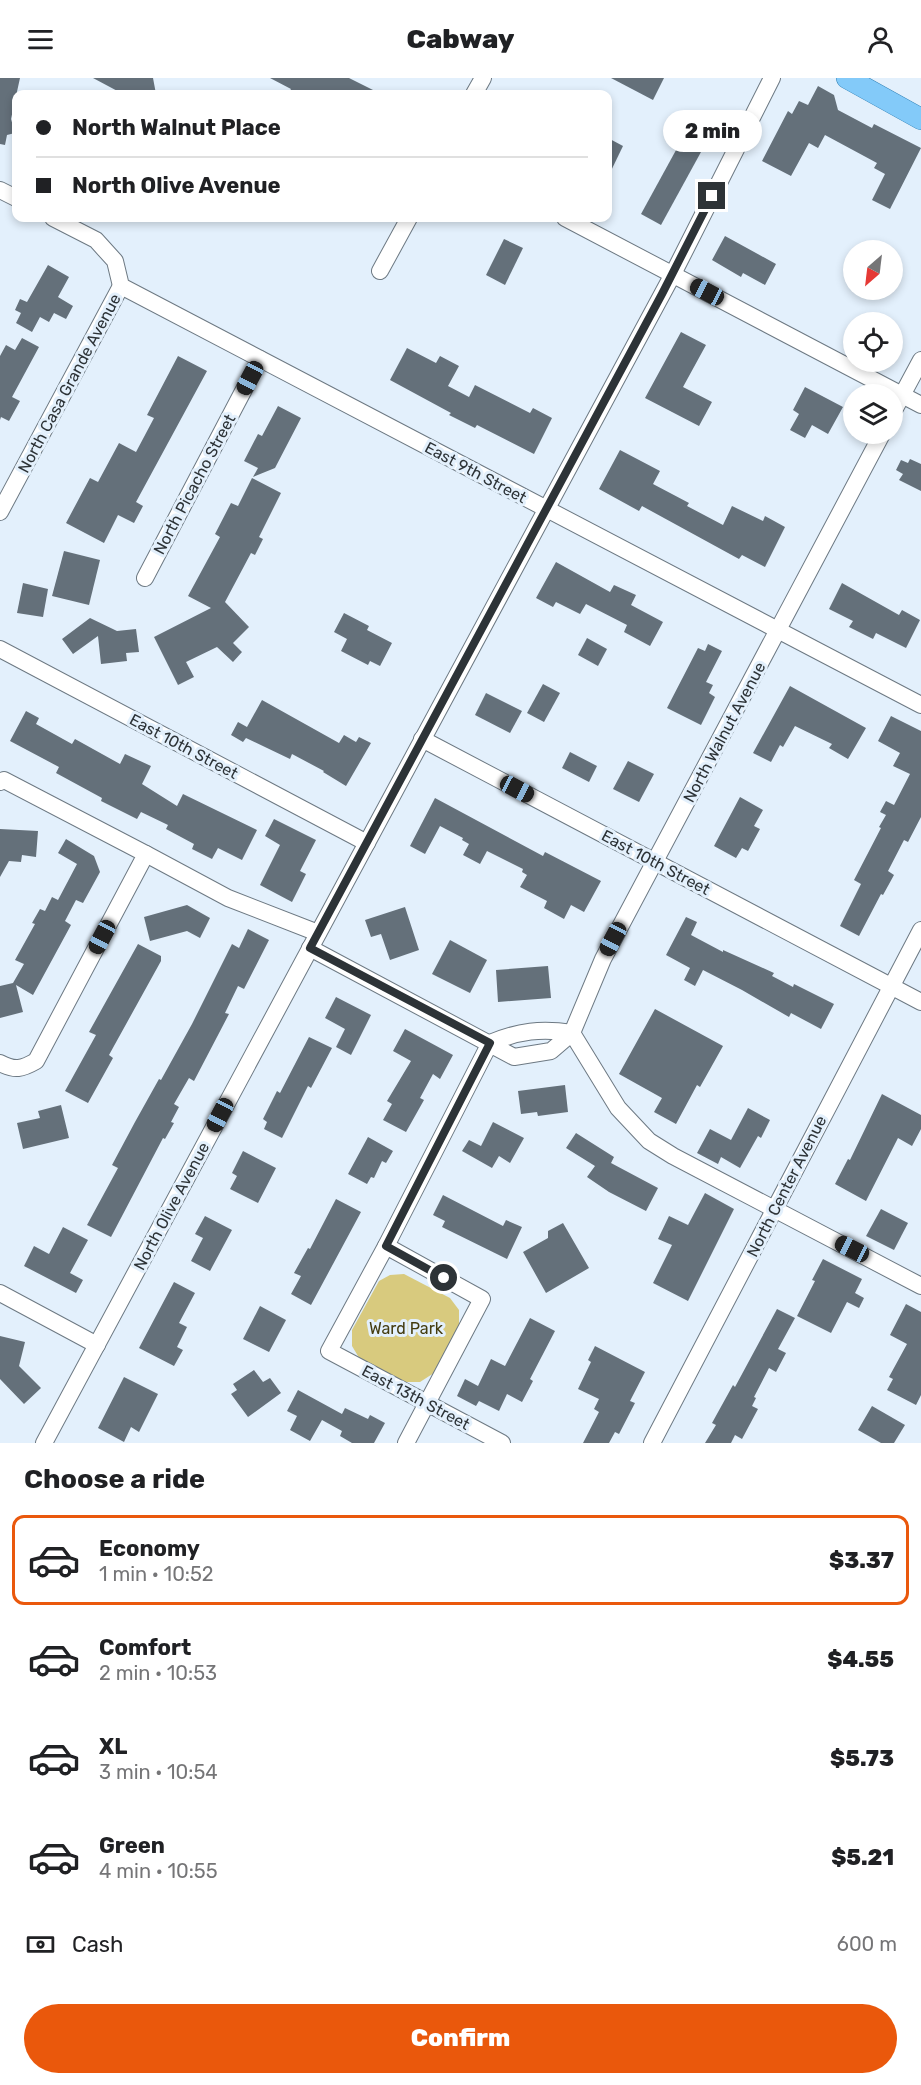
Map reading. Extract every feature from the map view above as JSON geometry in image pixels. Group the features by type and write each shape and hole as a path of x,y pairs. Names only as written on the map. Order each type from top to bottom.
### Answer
{"main road":[{"path":"847,78 921,119"}],"street":[{"name":"North Olive Avenue","path":"47,1442 673,274 772,78"},
{"path":"61,222 96,240 115,261 121,286"},
{"path":"380,271 407,222"},
{"path":"573,222 881,384"},
{"name":"East 9th Street","path":"121,286 921,705"},
{"name":"North Casa Grande Avenue","path":"0,512 121,286"},
{"name":"North Picacho Street","path":"145,578 260,359"},
{"path":"903,393 921,360"},
{"path":"903,396 921,405"},
{"name":"North Walnut Avenue","path":"572,1033 603,959 877,444"},
{"name":"East 10th Street","path":"0,649 367,843"},
{"name":"East 10th Street","path":"422,739 921,1002"},
{"path":"0,782 4,780 314,941 514,1057 551,1051 572,1033"},
{"path":"0,1063 12,1069 24,1068 36,1061 146,854"},
{"name":"North Center Avenue","path":"652,1443 921,930"},
{"path":"406,1443 482,1299 386,1246 490,1043 513,1034 549,1029 572,1033 618,1108 649,1141 673,1156 921,1286"},
{"name":"East 13th Street","path":"386,1246 329,1351 502,1443"},
{"path":"0,1293 97,1345"}],"green space":[{"name":"Ward Park","path":"404,1274 450,1298 459,1310 459,1326 434,1373 420,1382 401,1382 361,1361 352,1346 352,1330 379,1281 390,1275"}],"building":[{"path":"0,78 20,78 17,90 12,90 12,134 7,135 5,145 0,144"},
{"path":"93,78 153,78 155,90 116,90"},
{"path":"270,78 349,78 373,90 290,90"},
{"path":"611,78 664,78 653,100"},
{"path":"818,86 834,95 838,110 872,128 874,124 921,148 890,209 872,200 885,174 874,168 877,163 825,135 818,148 809,143 791,176 762,161 788,111 792,114 799,101 808,105"},
{"path":"612,140 623,146 612,169"},
{"path":"681,141 701,152 661,225 641,214"},
{"path":"725,236 776,264 765,285 743,273 741,277 712,260"},
{"path":"504,239 523,248 505,285 486,275"},
{"path":"48,265 69,277 58,297 73,306 66,319 54,313 49,322 40,317 32,332 16,323 21,313 15,310 20,299 27,302"},
{"path":"681,332 706,345 683,387 712,402 699,426 645,398"},
{"path":"22,338 39,347 12,397 20,401 9,421 1,417 0,420 0,356 6,345 15,350"},
{"path":"407,348 436,363 440,356 459,366 448,386 469,397 475,385 530,413 533,408 552,418 534,454 477,425 475,428 449,415 451,413 390,380"},
{"path":"178,356 207,371 136,502 143,506 134,523 118,515 104,543 66,523 90,478 98,482 119,443 136,452 154,418 147,415"},
{"path":"805,387 843,407 828,434 812,425 805,438 790,430 799,414 793,410"},
{"path":"278,406 301,418 275,468 253,477 258,468 244,461 258,434 262,436"},
{"path":"620,450 660,471 653,484 723,525 732,506 763,521 765,516 785,527 765,567 742,555 739,559 642,506 639,511 599,489"},
{"path":"910,459 921,464 921,491 899,480 903,474 896,470 901,460 908,463"},
{"path":"252,478 281,493 259,537 263,539 255,555 251,553 225,602 249,627 233,643 242,652 233,662 217,647 186,662 194,677 178,685 154,637 211,608 188,596 220,537 215,534 231,503 238,506"},
{"path":"64,551 100,560 89,605 52,596"},
{"path":"556,562 610,592 614,585 636,595 631,605 663,622 650,646 624,632 627,625 586,604 580,614 556,602 553,607 536,598"},
{"path":"23,583 48,589 43,617 17,613"},
{"path":"842,583 899,615 902,610 920,620 906,648 876,633 873,639 849,627 853,621 829,609"},
{"path":"344,613 369,626 367,630 392,643 380,666 370,661 368,665 341,651 347,639 334,632"},
{"path":"90,618 117,631 136,629 139,652 126,653 127,661 101,664 98,636 73,654 62,639"},
{"path":"587,638 607,649 598,666 578,655"},
{"path":"708,644 722,651 706,682 713,685 709,693 715,697 701,725 667,708 698,648 705,651"},
{"path":"543,684 560,693 544,722 527,713"},
{"path":"790,686 866,728 848,759 829,748 832,744 795,726 783,747 780,745 771,762 753,753"},
{"path":"486,693 522,711 510,733 475,715"},
{"path":"262,700 339,743 344,735 356,742 359,737 371,743 346,786 292,754 290,759 246,738 243,742 231,735 238,722 247,727"},
{"path":"26,711 39,718 36,724 72,744 75,739 120,764 125,754 151,766 142,784 177,806 183,794 257,830 242,860 218,848 212,859 192,849 194,844 166,829 168,825 141,812 137,819 101,801 102,798 56,773 59,767 10,741"},
{"path":"891,716 921,731 921,817 908,842 904,840 888,871 894,875 883,895 881,894 859,936 840,926 861,884 854,880 886,815 880,812 886,801 894,805 910,774 893,766 900,753 878,741"},
{"path":"570,752 597,766 589,782 562,768"},
{"path":"628,761 654,774 639,802 613,789"},
{"path":"740,797 763,810 754,826 760,829 748,851 742,848 736,858 714,846"},
{"path":"435,798 543,856 545,852 601,881 584,912 571,905 564,919 544,908 547,901 520,887 527,875 522,872 523,869 487,851 480,864 463,855 469,844 462,840 463,838 440,826 425,854 410,846"},
{"path":"274,819 316,840 300,871 306,874 292,902 260,885 280,845 265,836"},
{"path":"0,829 38,831 36,857 22,855 21,862 9,861 0,877"},
{"path":"66,839 94,856 100,872 83,903 76,900 65,921 71,925 33,995 16,985 23,1012 0,1018 0,986 13,983 24,964 15,960 35,924 32,923 40,909 45,911 52,897 58,900 77,864 58,853"},
{"path":"187,905 210,918 200,938 187,931 150,941 144,917"},
{"path":"405,907 419,950 390,960 381,934 371,937 365,920"},
{"path":"686,917 697,922 691,935 723,952 723,950 774,973 772,976 793,987 794,984 834,1004 821,1029 791,1013 789,1017 703,970 695,986 684,980 690,968 666,955"},
{"path":"248,929 269,940 244,989 238,986 225,1013 229,1014 194,1081 189,1078 174,1104 179,1107 171,1122 174,1123 165,1139 163,1138 111,1237 87,1225 118,1168 112,1165 192,1024 232,944 239,948"},
{"path":"450,940 487,960 470,993 432,974"},
{"path":"138,944 161,956 161,961 109,1055 113,1058 88,1103 65,1091 96,1035 89,1032"},
{"path":"548,966 551,998 498,1002 496,970"},
{"path":"336,997 371,1015 351,1055 336,1047 345,1029 325,1018"},
{"path":"655,1009 723,1046 700,1087 697,1085 676,1124 654,1112 662,1098 619,1074"},
{"path":"405,1029 453,1055 440,1079 433,1074 420,1098 424,1100 406,1132 383,1120 392,1104 387,1101 411,1061 393,1051"},
{"path":"309,1037 332,1048 311,1088 308,1086 282,1138 264,1129 267,1122 263,1119 277,1091 280,1093"},
{"path":"565,1085 568,1112 538,1116 537,1112 521,1114 518,1091"},
{"path":"882,1094 921,1115 921,1129 912,1146 898,1138 866,1201 835,1184 848,1159 850,1160"},
{"path":"61,1105 69,1138 23,1149 17,1123 40,1118 38,1111"},
{"path":"748,1108 770,1120 761,1138 758,1136 740,1168 721,1157 718,1164 697,1153 710,1129 731,1140"},
{"path":"493,1122 524,1138 510,1163 499,1156 492,1168 462,1151 469,1140 481,1146"},
{"path":"576,1133 614,1157 611,1163 658,1188 646,1211 609,1192 587,1177 595,1166 566,1148"},
{"path":"368,1137 393,1151 386,1163 382,1161 374,1178 371,1177 367,1184 348,1174"},
{"path":"243,1151 276,1168 258,1203 230,1189 237,1176 232,1173"},
{"path":"705,1193 734,1209 688,1301 653,1283 672,1245 658,1239 669,1216 688,1225"},
{"path":"443,1195 503,1226 506,1220 522,1227 507,1259 442,1227 445,1221 433,1215"},
{"path":"336,1199 361,1212 311,1305 291,1294 301,1276 294,1273 308,1248 310,1249"},
{"path":"881,1209 908,1223 894,1250 866,1236"},
{"path":"205,1216 232,1230 210,1271 191,1261 203,1238 195,1234"},
{"path":"563,1223 589,1268 546,1293 523,1252 548,1238 548,1231"},
{"path":"63,1227 88,1240 70,1273 83,1280 76,1293 24,1266 34,1246 49,1254"},
{"path":"823,1259 862,1279 855,1293 864,1298 859,1308 847,1302 831,1333 797,1316 815,1281 812,1280"},
{"path":"174,1282 195,1293 179,1323 187,1327 177,1347 183,1350 174,1366 139,1348"},
{"path":"906,1304 921,1312 921,1395 916,1405 887,1390 893,1379 889,1377 907,1344 890,1335"},
{"path":"260,1306 286,1320 269,1352 243,1339"},
{"path":"777,1309 795,1318 778,1349 786,1353 776,1372 769,1368 754,1397 756,1398 752,1406 758,1409 742,1439 735,1435 731,1443 705,1443 716,1425 712,1423 733,1385 735,1387"},
{"path":"530,1318 555,1331 530,1379 533,1381 522,1402 507,1394 499,1411 479,1401 476,1406 457,1396 465,1379 478,1386 491,1359 505,1366"},
{"path":"0,1336 25,1342 19,1366 41,1388 24,1404 0,1379"},
{"path":"595,1346 645,1372 630,1401 635,1403 619,1434 615,1432 609,1443 583,1443 599,1412 594,1409 599,1399 578,1389 591,1362 588,1360"},
{"path":"254,1370 263,1382 270,1378 281,1393 248,1417 231,1394 237,1390 233,1384"},
{"path":"124,1377 158,1394 139,1432 131,1427 124,1442 98,1428"},
{"path":"298,1390 342,1414 345,1408 368,1419 370,1415 385,1423 374,1443 352,1443 340,1436 342,1431 322,1420 310,1441 290,1430 297,1416 287,1411"},
{"path":"872,1406 905,1425 894,1443 881,1443 858,1430"}],"route":[{"path":"444,1278 386,1246 490,1043 310,948 662,294 712,196"}]}
